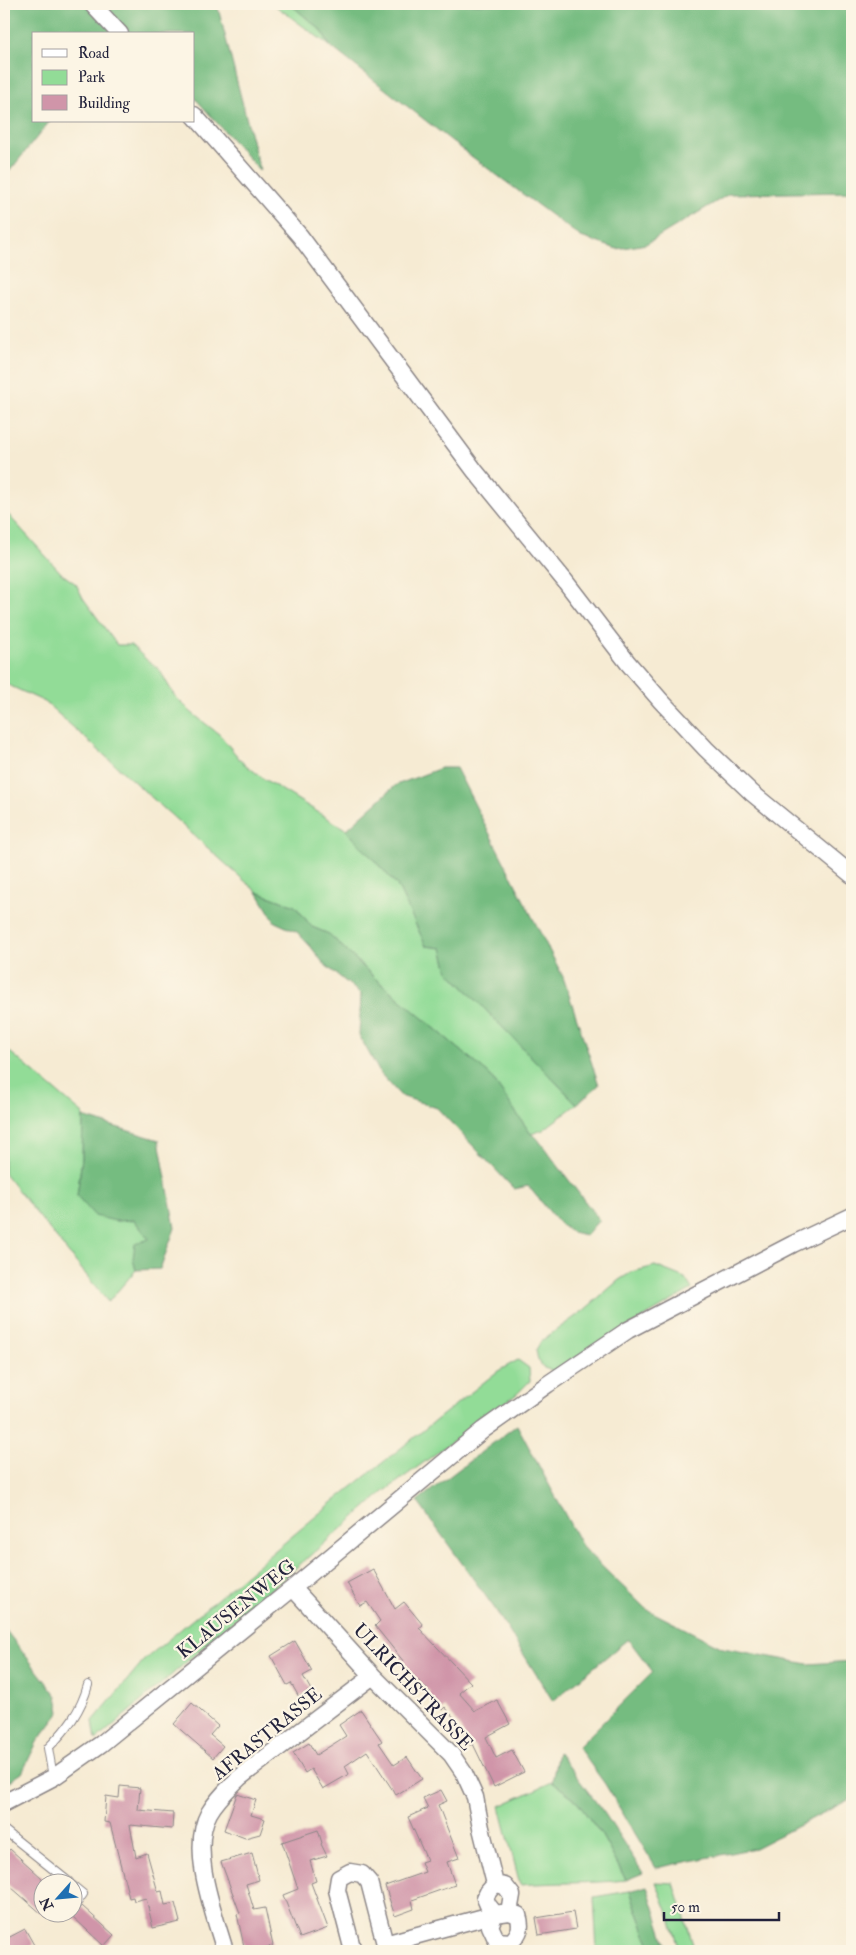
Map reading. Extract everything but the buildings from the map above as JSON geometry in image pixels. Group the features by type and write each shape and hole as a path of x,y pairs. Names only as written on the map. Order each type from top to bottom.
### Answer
{"street":[{"path":"92,4 118,32"},
{"path":"195,116 300,236 475,471 660,701 752,793 852,875"},
{"name":"KLAUSENWEG","path":"4,1803 54,1777 148,1708 483,1430 628,1330 793,1244 852,1216"},
{"name":"ULRICHSTRASSE","path":"294,1588 373,1676 451,1754 464,1773 475,1797 480,1828 495,1884"},
{"name":"AFRASTRASSE","path":"225,1951 201,1862 201,1834 209,1814 221,1796 239,1778 373,1676"},
{"path":"353,1951 337,1890 339,1878 350,1872 362,1874 369,1882 386,1948 502,1913"},
{"path":"495,1884 485,1898 488,1905 502,1913 518,1916 521,1925 512,1947 498,1941 490,1926 502,1913 512,1895 505,1886 495,1884"}],"lane":[{"path":"54,1777 48,1748 65,1731 84,1703 88,1685"},
{"path":"4,1830 56,1872"}],"green space":[{"path":"4,4 217,4 260,171 195,98 195,32 32,32 32,122 49,122 4,178"},
{"path":"273,4 290,4 322,31 330,46"},
{"path":"290,4 852,4 852,192 729,194 646,244 617,249 581,237 471,156 330,46 322,31"},
{"path":"4,510 62,574 76,584 83,598 117,645 131,645 159,669 174,695 192,713 220,735 242,762 264,779 347,830 397,885 426,946 442,948 448,971 577,1104 543,1130 531,1134 490,1075 376,979 329,934 312,927 295,906 257,892 45,702 4,683"},
{"path":"441,768 456,768 563,977 599,1085 577,1104 448,971 442,948 426,946 397,885 346,830 396,785"},
{"path":"257,892 295,906 312,927 329,934 376,979 490,1075 531,1134 537,1138 599,1220 586,1235 571,1232 560,1224 528,1186 514,1189 437,1108 401,1096 380,1073 359,1035 361,994 324,964 297,932 275,922"},
{"path":"4,1047 83,1114 82,1158 77,1196 115,1221 134,1220 149,1239 133,1259 136,1270 108,1302 4,1173"},
{"path":"83,1117 159,1140 175,1228 160,1269 136,1270 133,1259 135,1244 149,1239 134,1220 115,1221 95,1216 77,1196 82,1158"},
{"path":"655,1266 685,1278 692,1289 553,1371 544,1368 538,1360 536,1350 541,1341 583,1311 619,1280 632,1272"},
{"path":"518,1360 529,1368 530,1381 517,1394 385,1491 96,1740 93,1721 144,1660 333,1502 498,1371"},
{"path":"517,1425 583,1548 646,1609 723,1648 808,1664 852,1661 852,1798 755,1848 656,1868 605,1784 578,1747 653,1672 628,1639 553,1701 495,1609 417,1501"},
{"path":"4,1628 57,1696 60,1712 37,1742 22,1773 4,1785"},
{"path":"558,1752 605,1814 643,1873 626,1880 601,1834 574,1798 552,1782"},
{"path":"552,1782 574,1798 601,1834 626,1880 520,1885 500,1806"},
{"path":"656,1882 674,1883 695,1951 680,1951"},
{"path":"647,1886 668,1951 652,1951 630,1891"},
{"path":"630,1891 652,1951 597,1951 594,1897"}]}
